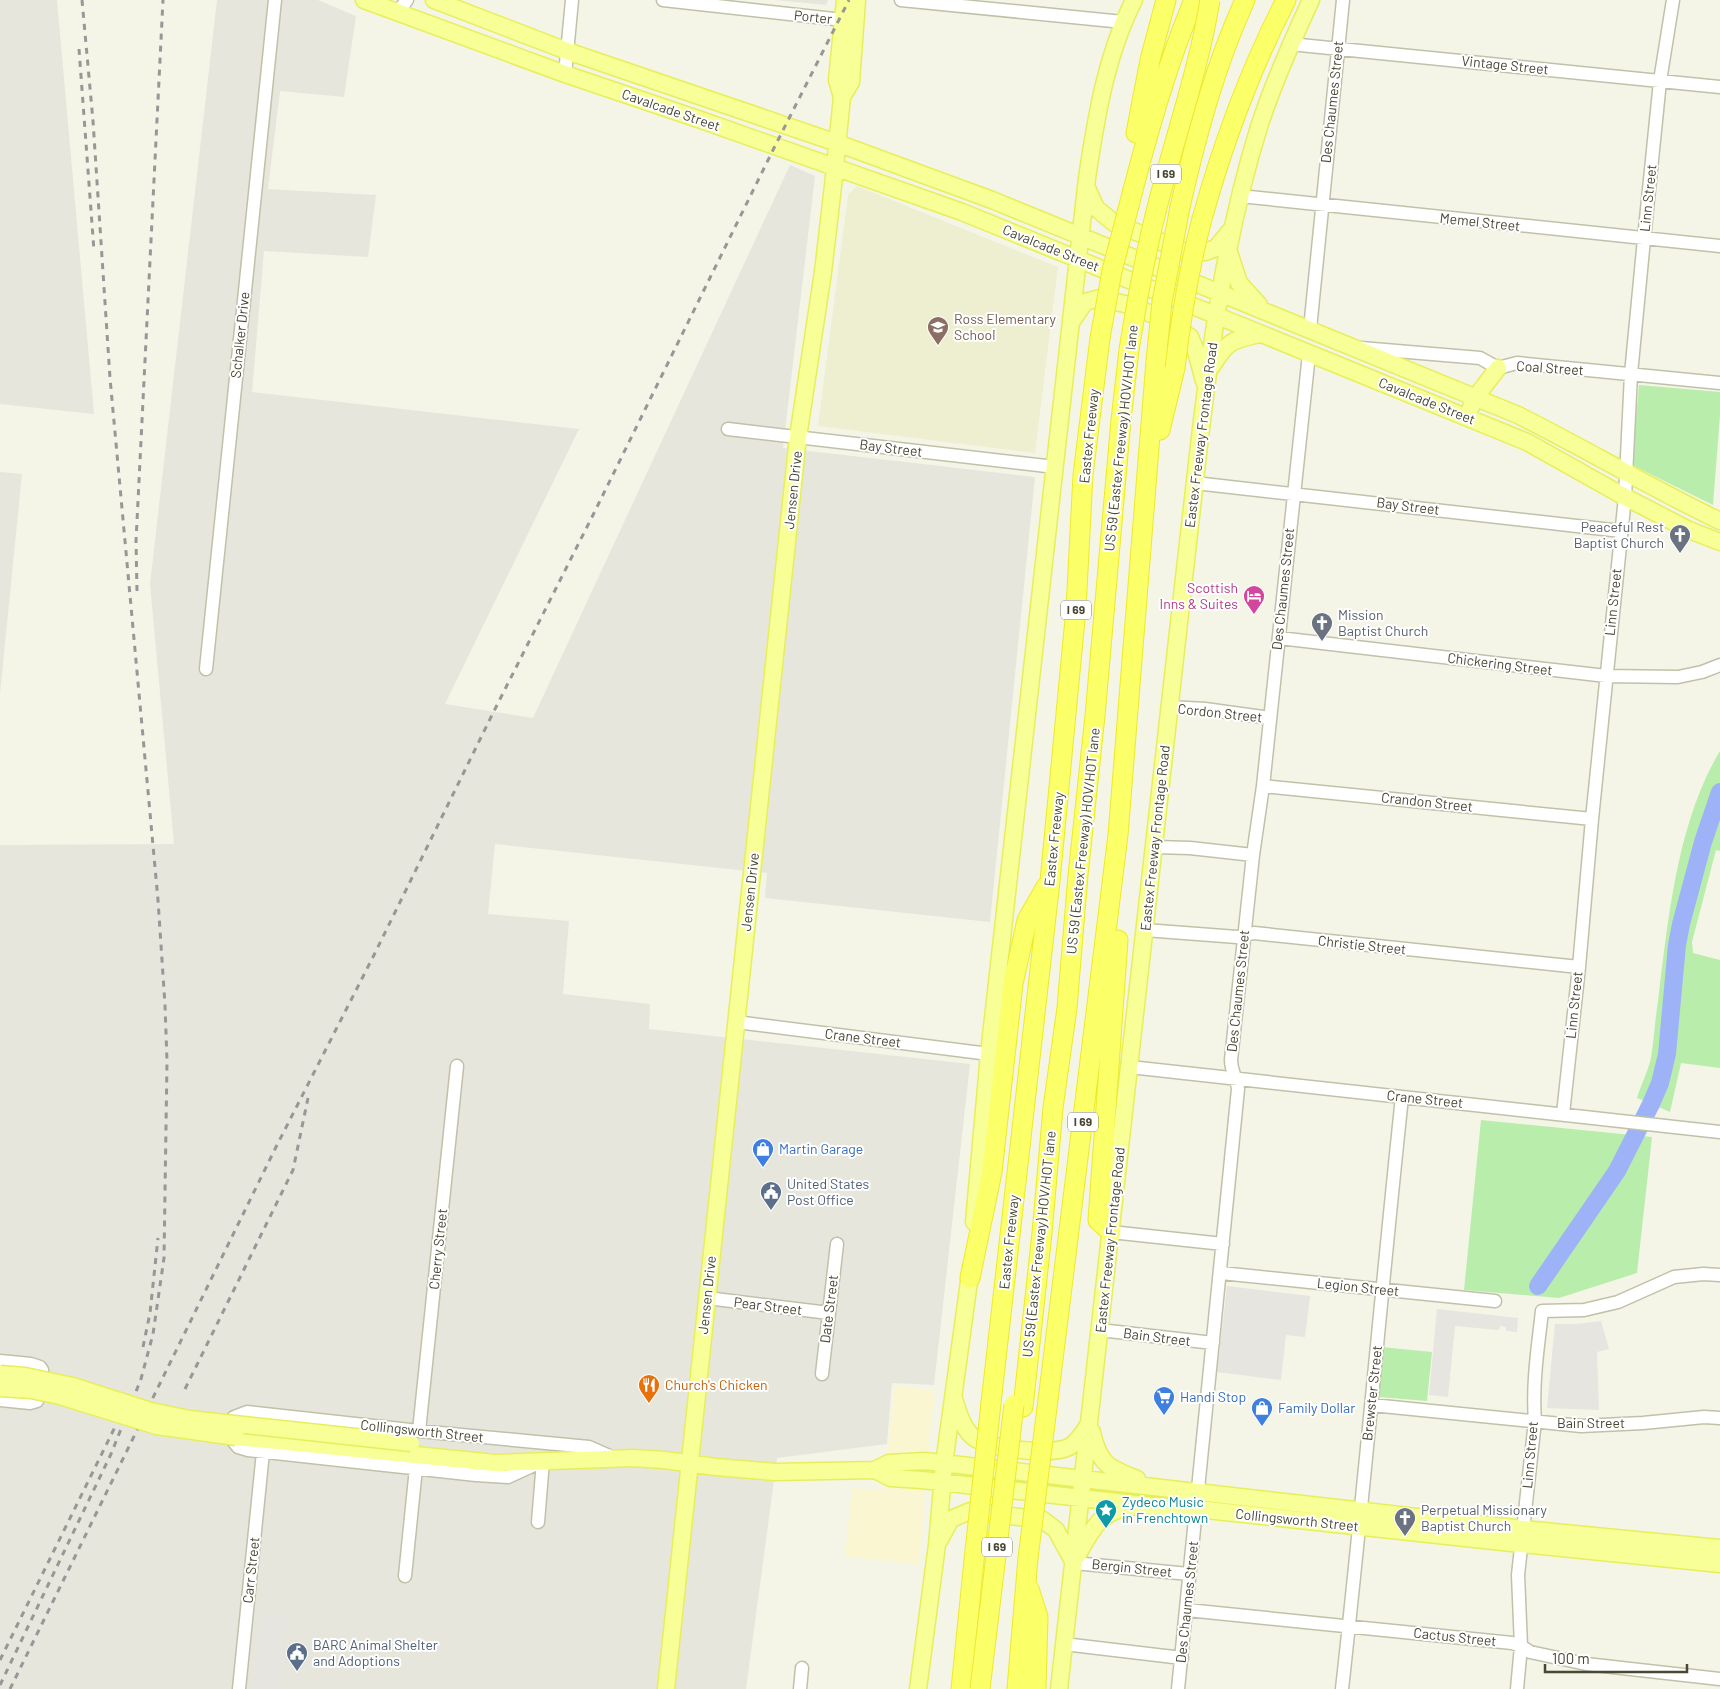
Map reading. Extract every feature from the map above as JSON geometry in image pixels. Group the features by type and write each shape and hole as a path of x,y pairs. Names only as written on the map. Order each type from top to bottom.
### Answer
{"highway":[{"path":"1130,188 1150,60 1166,0"},
{"name":"Eastex Freeway","path":"961,1689 974,1551 1050,882 1076,609 1083,475 1100,338 1130,188 1159,94 1194,0"},
{"name":"US 59 (Eastex Freeway) HOV/HOT lane","path":"989,1689 1006,1553 1019,1406 1042,1233 1053,1108 1067,1008 1078,875 1095,716 1129,350 1141,278 1158,202 1197,58 1210,0"},
{"name":"I 69","path":"1017,1689 1028,1558 1119,826 1162,302 1191,158 1216,72 1244,0"},
{"path":"1146,487 1175,368 1182,308 1202,218 1222,151 1241,98 1286,0"},
{"path":"970,1278 992,1172 1013,984 1027,920 1050,882"},
{"path":"1111,1232 1098,1220 1119,923 1112,892"},
{"name":"I 69","path":"980,1689 1019,1406"},
{"path":"1026,1580 1038,1617 1036,1689"}],"main road":[{"name":"Cavalcade Street","path":"364,0 402,6 565,74 962,212 1527,442 1624,497 1689,530 1717,541"},
{"name":"Cavalcade Street","path":"434,0 567,51 837,143 970,191 1310,329 1548,430 1720,523"},
{"name":"Jensen Drive","path":"666,1689 798,437 823,272 835,167 842,97 837,80 845,0"},
{"name":"Jensen Drive","path":"842,97 851,82 857,0"},
{"path":"918,1689 944,1464 970,1278 989,1054 1086,186 1097,116 1112,54 1123,22 1134,0"},
{"name":"Eastex Freeway Frontage Road","path":"1059,1689 1195,483 1219,292 1232,227 1260,125 1290,44 1311,0"},
{"path":"1086,186 1096,208 1114,223 1186,252 1205,252 1216,248 1232,227"},
{"path":"962,212 970,191"},
{"path":"1228,247 1239,283 1264,311"},
{"path":"1071,322 1085,302 1100,298 1129,305 1159,317 1190,336 1207,380"},
{"path":"1207,380 1221,351 1230,342 1260,334"},
{"path":"1467,417 1475,398 1498,368"},
{"path":"1717,541 1720,523"},
{"name":"Collingsworth Street","path":"0,1374 25,1376 73,1386 151,1411 189,1419 414,1449"},
{"name":"Collingsworth Street","path":"0,1388 31,1390 60,1396 144,1423 177,1429 414,1449 496,1452 543,1461 617,1458 664,1460 775,1472 875,1470 889,1463 924,1461 1199,1492 1359,1519"},
{"path":"953,1396 970,1436 977,1441 996,1446 1029,1450 1054,1451 1063,1449 1080,1438 1090,1422"},
{"path":"1090,1422 1095,1446 1105,1464 1115,1470 1164,1488"},
{"name":"Collingsworth Street","path":"875,1470 891,1478 1152,1506 1359,1519 1522,1537 1720,1564"},
{"path":"1074,1563 1093,1529 1105,1517 1119,1508 1152,1506"},
{"path":"936,1545 950,1520 970,1511 1044,1520 1056,1530 1074,1563"},
{"name":"Collingsworth Street","path":"1522,1537 1720,1548"}],"street":[{"name":"Schalker Drive","path":"206,669 275,0"},
{"path":"565,74 572,0"},
{"name":"Porter","path":"663,0 843,20"},
{"path":"901,0 1123,22"},
{"name":"Des Chaumes Street","path":"1310,329 1343,0"},
{"name":"Linn Street","path":"1563,1114 1621,531 1631,374 1644,239 1660,81 1673,0"},
{"name":"Vintage Street","path":"1290,44 1720,87"},
{"name":"Memel Street","path":"1240,196 1720,246"},
{"name":"Coal Street","path":"1354,347 1480,358 1498,368 1517,362 1720,383"},
{"name":"Des Chaumes Street","path":"1178,1689 1238,1089 1236,1078 1231,1068 1231,1060 1253,855 1263,786 1309,354"},
{"name":"Bay Street","path":"728,429 1055,467"},
{"name":"Bay Street","path":"1195,483 1621,531"},
{"name":"Chickering Street","path":"1279,638 1606,676 1678,677 1702,672 1720,665"},
{"name":"Cordon Street","path":"1170,707 1205,709 1270,718"},
{"name":"Crandon Street","path":"1263,786 1592,819"},
{"path":"1154,847 1190,848 1253,855"},
{"name":"Christie Street","path":"1145,930 1237,937 1254,933 1578,968"},
{"name":"Crane Street","path":"736,1022 989,1054"},
{"name":"Cherry Street","path":"405,1576 414,1449 457,1066"},
{"name":"Crane Street","path":"1130,1067 1720,1132"},
{"name":"Brewster Street","path":"1342,1689 1402,1097"},
{"path":"1111,1232 1223,1244"},
{"name":"Date Street","path":"822,1374 837,1244"},
{"name":"Legion Street","path":"1221,1273 1495,1301"},
{"name":"Linn Street","path":"1517,1689 1521,1646 1517,1587 1535,1421 1536,1364 1542,1311 1584,1310 1618,1302 1674,1278 1703,1274 1720,1275"},
{"name":"Pear Street","path":"707,1298 829,1313"},
{"name":"Bain Street","path":"1100,1330 1214,1343"},
{"path":"0,1361 32,1364 40,1367 42,1370 42,1389 37,1401 30,1403 0,1400"},
{"name":"Bain Street","path":"1372,1405 1581,1426 1644,1423 1704,1417 1720,1418"},
{"name":"Collingsworth Street","path":"543,1461 508,1477 414,1449 252,1412 237,1414 234,1419 232,1436 235,1445 242,1449 263,1452 414,1449 588,1447 617,1458"},
{"name":"Carr Street","path":"239,1689 263,1452"},
{"path":"538,1522 543,1461"},
{"name":"Bergin Street","path":"1074,1563 1189,1574"},
{"name":"Cactus Street","path":"1186,1610 1512,1643 1530,1652 1586,1664 1720,1679"},
{"path":"1064,1644 1182,1658"},
{"path":"800,1689 802,1668"}],"shaded area":[{"path":"0,0 57,0 94,414 0,404"},
{"path":"217,0 318,0 356,16 344,97 280,91 268,189 376,195 368,257 264,251 252,392 579,429 445,704 533,718 790,165 815,176 783,448 1035,477 990,922 765,898 767,873 495,844 488,914 569,921 563,994 650,1004 649,1029 970,1064 934,1385 892,1383 887,1444 777,1458 746,1689 0,1689 0,845 174,844 150,584"},
{"path":"775,0 828,0 826,5"},
{"name":"Ross Elementary School","path":"857,186 1058,267 1035,453 818,426 848,195"},
{"path":"0,472 22,474 0,694"},
{"path":"1227,1286 1310,1296 1305,1337 1286,1335 1281,1380 1217,1372"},
{"path":"1437,1309 1518,1318 1517,1332 1506,1331 1506,1327 1500,1326 1499,1330 1455,1326 1448,1397 1429,1395"},
{"path":"1601,1321 1609,1349 1597,1352 1599,1410 1547,1408 1555,1324"},
{"path":"895,1386 934,1390 919,1565 845,1556 852,1488 883,1490"},
{"path":"260,1615 287,1617 280,1689 252,1689"}],"green space":[{"path":"1639,385 1720,392 1713,505 1632,465"},
{"path":"1720,751 1720,851 1716,850 1692,942 1693,953 1720,960 1720,1068 1681,1063 1670,1112 1637,1098 1651,1058 1666,938 1684,840 1705,779"},
{"path":"1481,1120 1652,1137 1637,1273 1559,1298 1464,1290"},
{"path":"1381,1347 1432,1352 1427,1401 1379,1397 1376,1392"}],"waterway":[{"path":"1538,1286 1617,1171 1660,1083 1667,1054 1677,945 1681,924 1703,842 1720,792"}],"railway":[{"path":"0,1685 111,1454 141,1379 153,1334 164,1258 167,1061 165,1005 158,900 110,378 93,121 82,0"},
{"path":"137,591 136,541 163,0"},
{"path":"10,1689 276,1147 374,955 849,0"},
{"path":"79,49 94,251"},
{"path":"185,1389 293,1170 308,1098"},
{"path":"143,1347 150,1313 158,1238"},
{"path":"0,1660 115,1427"}],"place":[{"name":"Ross Elementary School","path":"938,346"},
{"name":"Peaceful Rest Baptist Church","path":"1680,554"},
{"name":"Scottish Inns & Suites","path":"1254,615"},
{"name":"Mission Baptist Church","path":"1322,642"},
{"name":"Martin Garage","path":"763,1168"},
{"name":"United States Post Office","path":"771,1211"},
{"name":"Church's Chicken","path":"649,1404"},
{"name":"Handi Stop","path":"1164,1416"},
{"name":"Family Dollar","path":"1262,1427"},
{"name":"Zydeco Music in Frenchtown","path":"1106,1529"},
{"name":"Perpetual Missionary Baptist Church","path":"1405,1537"},
{"name":"BARC Animal Shelter and Adoptions","path":"297,1672"}]}
